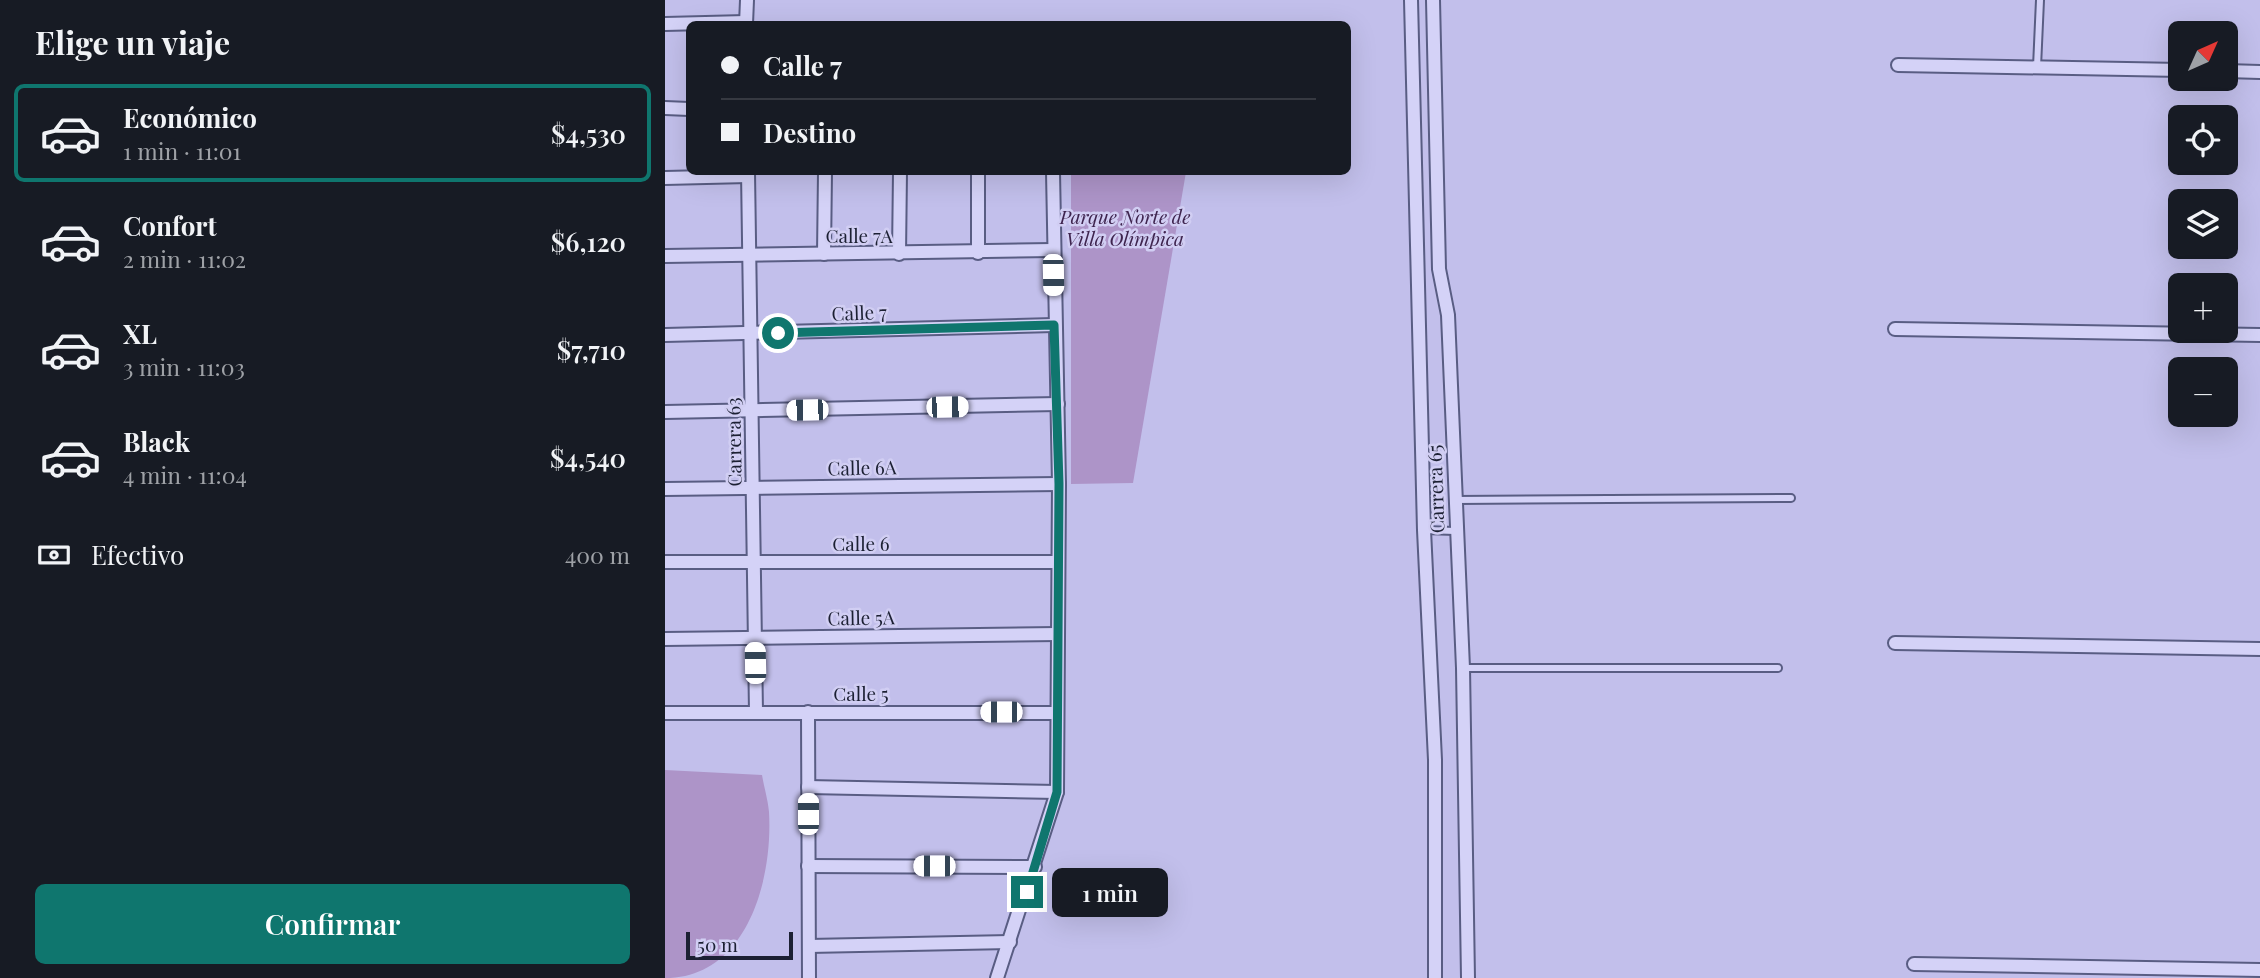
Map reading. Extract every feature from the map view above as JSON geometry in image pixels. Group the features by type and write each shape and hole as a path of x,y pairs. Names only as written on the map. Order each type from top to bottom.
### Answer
{"street":[{"path":"746,21 747,0"},
{"name":"Carrera 65","path":"1411,0 1424,530 1435,760 1435,978"},
{"name":"Carrera 65","path":"1433,0 1439,269 1448,316 1455,531 1463,668 1468,978"},
{"path":"665,24 686,24"},
{"path":"1898,65 2168,70"},
{"path":"2238,71 2260,72"},
{"path":"665,108 686,109"},
{"path":"665,178 727,175"},
{"name":"Carrera 63","path":"748,175 756,712"},
{"path":"824,254 825,175"},
{"path":"899,254 900,175"},
{"path":"978,175 978,253"},
{"path":"997,978 1057,792 1056,562 1059,484 1053,175"},
{"name":"Calle 7A","path":"665,256 1053,250"},
{"name":"Calle 7","path":"665,335 1054,325"},
{"path":"1895,329 2260,335"},
{"path":"665,412 1058,404"},
{"name":"Calle 6A","path":"665,489 1059,484"},
{"name":"Calle 6","path":"665,562 1056,562"},
{"name":"Calle 5A","path":"665,639 1058,634"},
{"path":"1895,643 2260,649"},
{"path":"808,712 809,978"},
{"name":"Calle 5","path":"665,713 1057,713"},
{"path":"808,788 1057,792"},
{"path":"808,866 1035,867"},
{"path":"809,946 1010,943"},
{"path":"1914,964 2260,970"}],"lane":[{"path":"2037,67 2040,0"},
{"path":"1454,500 1790,498"},
{"path":"1424,530 1455,531"},
{"path":"1463,668 1779,668"}],"green space":[{"name":"Parque Norte de Villa Olímpica","path":"1071,175 1185,175 1133,483 1071,484"},
{"path":"665,770 762,775 769,812 769,839 759,894 749,920 735,943 716,962 693,974 665,978"}],"route":[{"path":"778,333 1054,325 1059,484 1056,562 1057,792 1027,892"}]}
